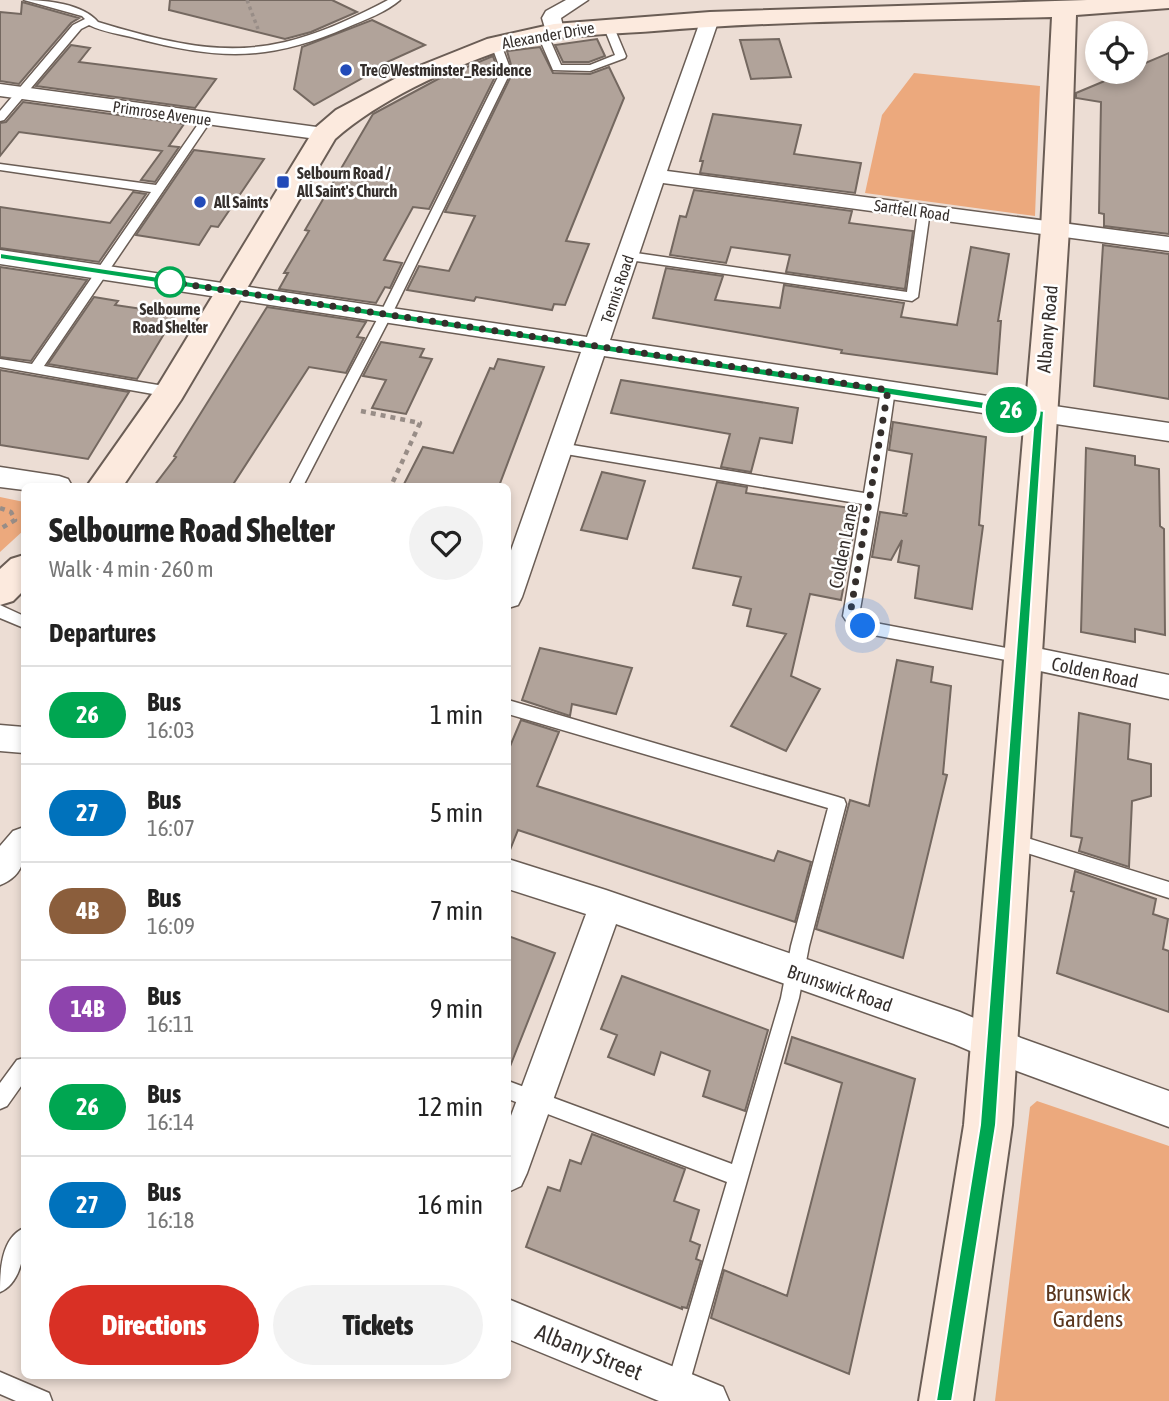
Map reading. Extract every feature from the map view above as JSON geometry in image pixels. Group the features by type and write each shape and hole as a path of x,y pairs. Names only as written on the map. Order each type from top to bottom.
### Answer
{"main road":[{"name":"Alexander Drive","path":"107,483 121,466 170,392 324,134 345,116 426,72 496,44 548,32 608,25 1169,1"},
{"name":"Albany Road","path":"946,1401 988,1125 1055,229 1064,4"},
{"path":"0,591 21,572"}],"street":[{"path":"548,32 553,15 579,0"},
{"name":"Tennis Road","path":"511,588 710,19"},
{"name":"Primrose Avenue","path":"0,90 324,134"},
{"name":"Sartfell Road","path":"656,176 1169,244"},
{"path":"0,257 1169,432"},
{"path":"0,477 39,483"},
{"name":"Colden Road","path":"1022,657 1169,687"},
{"path":"0,738 21,740"},
{"path":"0,870 21,845"},
{"name":"Brunswick Road","path":"511,875 606,905 960,1029 1169,1110"},
{"path":"511,1156 522,1095 606,905"},
{"name":"Albany Street","path":"511,1320 693,1394"}],"lane":[{"path":"29,0 86,14 104,27 215,52 269,48 323,36 395,0"},
{"path":"0,118 77,27 91,20"},
{"path":"548,32 557,68 575,71 605,66 621,56 608,25"},
{"path":"298,483 386,314 506,71 496,44"},
{"path":"36,368 207,119"},
{"path":"0,167 158,189"},
{"path":"629,256 912,297 924,211"},
{"path":"0,363 170,392"},
{"name":"Colden Lane","path":"888,390 872,500 851,609 856,624 1022,657"},
{"path":"560,448 872,500"},
{"path":"0,611 21,621"},
{"path":"511,709 838,804 795,973 737,1176 693,1394"},
{"path":"1009,840 1169,890"},
{"path":"0,1099 21,1070"},
{"path":"522,1095 737,1176"},
{"path":"0,1282 21,1244"},
{"path":"0,1383 41,1401"}],"path":[{"path":"247,0 259,33 269,48"},
{"path":"336,406 420,423 392,483"},
{"path":"0,508 11,512 15,520 0,529"}],"green space":[{"path":"914,73 1040,86 1035,216 865,193 882,115"},
{"path":"0,497 21,501 21,533 0,552"},
{"name":"Brunswick Gardens","path":"1037,1101 1169,1146 1169,1401 995,1401 1030,1107"}],"building":[{"path":"170,0 332,0 357,12 311,32 285,39 169,10"},
{"path":"22,2 79,18 71,23 19,84 0,81 0,12 21,14"},
{"path":"372,20 425,45 374,68 375,71 314,105 294,89 302,47"},
{"path":"597,39 605,56 589,62 563,62 555,45"},
{"path":"779,39 791,77 751,79 740,40"},
{"path":"71,45 90,48 79,62 216,79 195,108 36,86"},
{"path":"540,47 553,73 590,74 609,67 624,98 566,241 589,244 565,305 554,304 552,310 476,297 474,301 407,290 419,266 449,271 475,216 445,212 513,72 507,51"},
{"path":"1169,53 1169,234 1104,226 1104,214 1099,213 1101,102 1076,98 1076,93 1097,84 1148,84 1148,62"},
{"path":"493,56 498,71 429,209 413,207 384,260 402,263 390,288 385,287 376,303 279,289 288,273 284,273 309,231 305,230 373,114 438,79"},
{"path":"23,102 184,124 169,146 179,147 155,182 141,180 162,151 19,132 0,156 0,123 6,122"},
{"path":"713,114 801,125 794,154 861,163 855,193 700,173 703,161 700,161"},
{"name":"All Saints","path":"194,150 264,159 218,227 211,226 199,245 136,235"},
{"path":"694,190 852,211 849,223 913,231 905,289 786,272 790,255 731,247 726,263 670,255 680,216 686,217"},
{"path":"133,192 146,194 99,262 0,248 0,207 110,223"},
{"path":"1103,245 1169,254 1169,399 1094,386"},
{"path":"971,247 1009,254 998,321 1001,321 997,374 841,353 842,350 653,318 666,268 723,276 715,300 780,308 784,285 904,303 901,317 957,325"},
{"path":"0,267 87,280 31,361 0,357"},
{"path":"94,297 118,301 115,305 176,314 137,379 48,364"},
{"path":"267,307 366,322 357,337 364,338 346,373 309,367 234,483 156,483 176,457 174,456"},
{"path":"381,342 424,349 420,357 432,359 406,414 372,408 386,380 363,376"},
{"path":"498,359 544,367 500,483 405,483 423,447 453,453 490,368 494,369"},
{"path":"0,370 129,392 88,459 0,445"},
{"path":"621,380 798,408 792,443 760,438 751,472 721,467 730,434 611,413"},
{"path":"893,422 986,437 979,525 983,526 972,609 915,598 919,566 898,562 902,540 891,560 872,557 880,512 907,514 903,513 912,454 889,450"},
{"path":"1086,448 1135,456 1135,465 1159,469 1160,526 1164,529 1165,635 1135,629 1135,642 1081,632"},
{"path":"602,472 645,481 627,539 581,530"},
{"path":"717,482 747,487 746,493 858,509 841,600 810,594 791,676 820,689 786,751 731,726 786,634 747,626 751,609 733,605 741,577 693,568"},
{"path":"540,648 632,668 616,714 572,704 570,716 522,700"},
{"path":"897,660 933,667 931,682 951,686 943,774 947,775 903,958 816,929 850,800 869,806"},
{"path":"1079,713 1130,724 1128,759 1151,764 1151,796 1132,801 1129,867 1079,851 1082,838 1071,836"},
{"path":"521,720 559,732 537,786 774,861 778,851 811,862 795,922 518,830 511,848 511,744"},
{"path":"1075,871 1156,899 1153,914 1168,919 1163,949 1169,951 1169,1012 1057,973 1074,892 1071,891"},
{"path":"511,937 555,953 511,1064"},
{"path":"622,976 768,1030 745,1111 703,1096 710,1071 661,1052 654,1075 608,1057 617,1035 601,1029"},
{"path":"792,1037 915,1079 849,1374 711,1318 724,1270 787,1296 842,1083 785,1063"},
{"path":"592,1134 685,1169 674,1201 699,1210 690,1241 700,1245 696,1259 701,1261 687,1308 682,1309 526,1247 548,1187 560,1191 570,1160 581,1164"}],"bus line":[{"name":"26","path":"0,257 1040,414 988,1125 946,1401"}],"place":[{"name":"Tre@Westminster_Residence","path":"346,70"},
{"name":"Selbourn Road / All Saint's Church","path":"283,182"},
{"name":"All Saints","path":"200,202"},
{"name":"Selbourne Road Shelter","path":"170,282"}],"route":[{"path":"170,282 158,280 888,390 872,500 851,609 851,616 856,624 863,626"}]}
